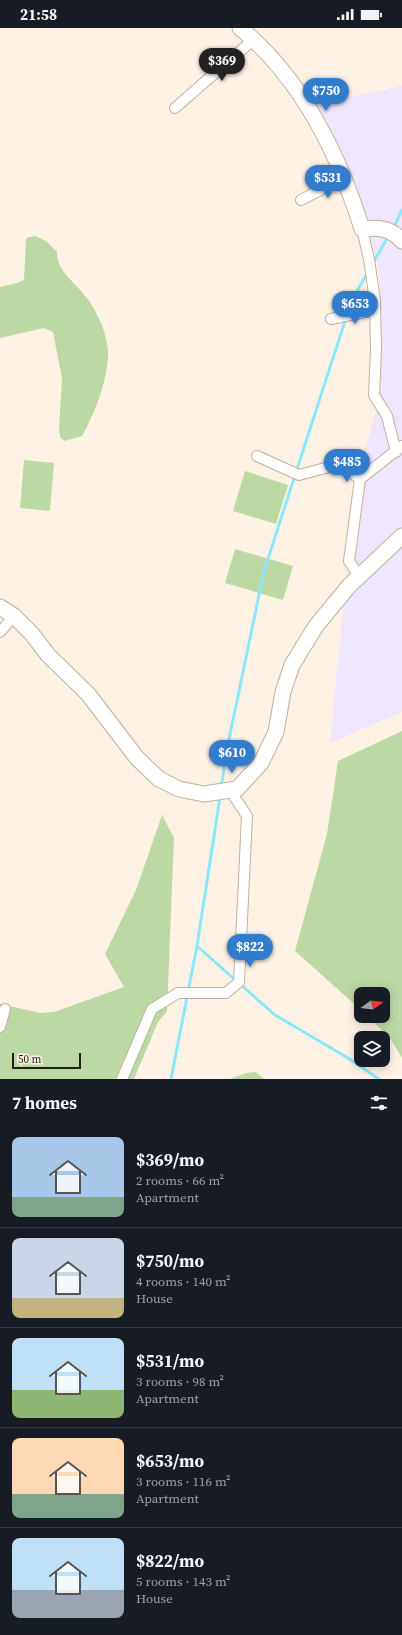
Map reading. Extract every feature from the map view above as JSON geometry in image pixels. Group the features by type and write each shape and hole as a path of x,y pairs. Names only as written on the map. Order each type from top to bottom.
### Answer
{"street":[{"path":"240,28 254,39 276,62 303,100 319,126 344,178 362,229 372,275 376,349 374,395 386,416 399,449 360,479 350,561 358,576"},
{"path":"175,108 254,39"},
{"path":"302,200 344,178"},
{"path":"362,229 381,228 397,235 402,240"},
{"path":"331,319 375,310"},
{"path":"257,456 299,475 340,464 360,479"},
{"path":"0,607 14,616 32,634 48,655 88,694 137,758 159,778 179,789 204,794 237,789 261,763 276,732 283,692 292,665 316,626 358,576 402,536"},
{"path":"0,632 14,616"},
{"path":"122,1079 152,1009 178,993 226,993 239,982 247,816 230,790"},
{"path":"0,1027 5,1009"}],"shaded area":[{"path":"402,86 402,712 330,743 355,483 380,398 382,318 378,265 361,204 314,104"}],"green space":[{"path":"35,236 46,241 57,252 59,264 65,274 87,298 96,312 103,327 107,343 108,361 104,383 92,417 82,436 64,441 60,437 59,429 62,378 53,332 44,328 0,338 0,287 24,280 26,238"},
{"path":"24,460 54,463 50,511 20,508"},
{"path":"245,471 288,485 276,524 233,511"},
{"path":"235,549 293,566 283,600 225,583"},
{"path":"402,731 402,1058 390,1038 390,1031 383,1031 374,1023 390,1023 390,987 354,987 354,1004 295,951 327,834 338,761"},
{"path":"162,815 174,838 167,1011 158,1022 134,1079 0,1079 0,1004 40,1013 54,1012 124,987 105,954 136,890"},
{"path":"256,1072 264,1079 230,1079 246,1073"}],"waterway":[{"path":"393,229 402,210"},
{"path":"373,263 389,235"},
{"path":"348,313 352,300 368,272"},
{"path":"221,788 228,744 264,571 346,318"},
{"path":"171,1079 197,946 220,797"},
{"path":"197,946 275,1015 348,1058 379,1079"}]}
